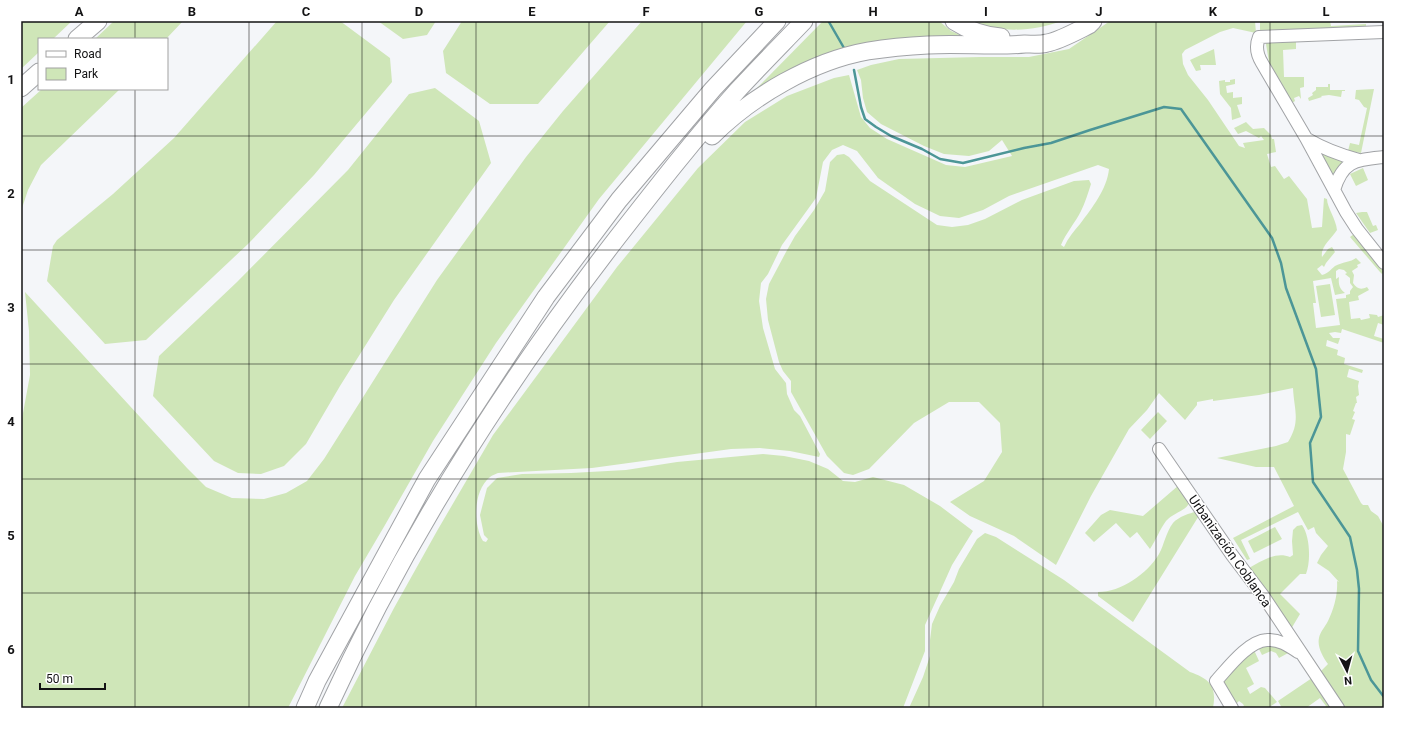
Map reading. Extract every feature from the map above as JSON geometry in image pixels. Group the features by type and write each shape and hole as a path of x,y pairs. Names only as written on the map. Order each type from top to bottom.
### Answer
{"highway":[{"path":"74,38 89,21"},
{"path":"78,38 98,21"},
{"path":"620,200 625,183 706,83 764,21"},
{"path":"305,708 317,681 427,479 546,297 620,200 713,89 777,21"},
{"path":"328,708 345,671 440,495 493,410 578,289 658,185 737,91 804,21"},
{"path":"954,21 967,29 982,34 1012,38 1036,36 1072,26 1078,21"},
{"path":"658,185 672,179 723,124 744,108 796,76 824,64 867,51 902,46 929,44 1000,46 1047,43 1089,25 1093,21"},
{"path":"21,88 38,73"}],"street":[{"path":"1384,32 1259,38 1256,43 1260,59 1334,190 1357,229 1384,263"},
{"path":"1306,138 1322,148 1359,160"},
{"path":"1334,190 1338,178 1345,168 1351,164 1359,160 1384,157"},
{"name":"Urbanización Coblanca","path":"1159,449 1232,556 1264,597 1338,708"},
{"name":"Urbanización Coblanca","path":"1232,708 1216,681 1245,651 1255,644 1266,640 1277,640 1301,654"}],"green space":[{"path":"21,21 72,21 54,38 38,38 38,53 21,69"},
{"path":"114,21 183,21 167,38 96,38"},
{"path":"277,21 340,21 390,58 392,82 314,175 248,244 146,340 105,344 47,281 53,246 57,240 113,194 174,138"},
{"path":"378,21 436,21 427,35 403,39"},
{"path":"462,21 610,21 538,104 490,104 446,73 443,51"},
{"path":"642,21 747,21 599,199 496,343 433,441 355,576 288,708 21,708 21,424 30,375 29,331 25,292 206,487 232,498 264,499 286,493 307,481 324,459 437,280 526,157 563,111"},
{"path":"823,21 939,21 951,31 965,37 888,39 857,46 758,90 756,89"},
{"path":"973,21 1062,21 1040,27 1017,30 995,28"},
{"path":"1110,21 1255,21 1256,33 1233,28 1220,32 1185,50 1182,54 1183,64 1188,75 1208,100 1239,146 1245,148 1243,143 1264,140 1261,136 1259,138 1246,131 1238,134 1234,128 1246,122 1253,129 1264,128 1271,135 1272,139 1274,139 1276,152 1267,154 1271,167 1275,166 1284,179 1289,176 1307,199 1312,228 1322,227 1324,198 1327,199 1337,230 1325,246 1322,257 1328,249 1332,247 1335,252 1324,267 1322,265 1317,269 1322,275 1335,266 1356,258 1361,263 1352,271 1354,275 1353,283 1358,288 1361,289 1367,287 1369,290 1358,296 1359,300 1349,302 1351,319 1360,318 1361,320 1370,318 1369,314 1377,315 1378,317 1384,315 1384,325 1378,323 1374,336 1384,339 1384,343 1342,329 1341,333 1329,333 1333,338 1340,338 1338,344 1327,340 1326,346 1338,350 1337,355 1345,358 1344,364 1363,370 1362,373 1349,369 1347,377 1359,381 1359,395 1356,397 1357,403 1353,411 1355,412 1352,419 1355,420 1350,435 1346,434 1346,452 1343,469 1361,503 1363,505 1368,505 1371,511 1378,516 1384,527 1384,708 1344,708 1319,673 1328,664 1322,655 1319,638 1332,612 1336,596 1337,581 1339,582 1329,571 1317,563 1328,546 1316,533 1314,527 1308,530 1298,512 1241,540 1250,559 1247,560 1233,538 1294,506 1274,467 1256,467 1217,458 1276,446 1288,442 1292,435 1296,421 1293,388 1259,395 1197,402 1197,405 1185,420 1159,393 1147,410 1129,429 1091,496 1056,565 1014,536 970,516 950,502 984,481 1002,452 1000,423 979,402 949,402 914,423 869,469 853,475 844,473 827,456 791,392 791,381 783,371 779,362 768,320 766,299 769,284 786,252 825,191 830,162 837,155 844,154 849,157 870,181 937,225 952,227 968,225 985,219 1022,200 1074,181 1089,180 1091,184 1085,201 1079,215 1065,236 1061,245 1064,247 1098,198 1105,184 1109,169 1098,165 1009,196 983,210 959,218 940,216 915,204 878,178 857,151 843,145 832,150 823,162 816,198 782,245 768,274 761,283 759,301 763,328 775,369 786,383 787,394 794,410 800,416 820,454 819,457 790,451 760,448 731,449 592,468 498,473 490,477 484,483 480,491 476,508 476,517 480,534 483,541 486,542 488,539 484,535 480,515 487,488 497,478 522,474 626,470 677,462 763,454 809,461 828,469 843,481 855,482 873,477 904,485 940,506 973,531 952,565 925,625 925,651 903,708 342,708 394,608 493,435 617,267 698,168 745,122 787,96 834,78 849,75 861,117 870,128 887,139 946,165 965,167 1012,156 1002,140 989,151 969,156 944,154 924,146 881,124 867,112 863,98 861,80 857,70 871,65 899,59 1029,57 1069,49","holes":["1339,269 1344,270 1347,273 1345,274 1350,278 1350,283 1353,287 1350,294 1346,295 1346,298 1336,299 1340,325 1316,328 1313,303 1316,303 1313,281 1331,278 1335,295 1345,293 1340,286 1339,277 1336,279 1336,271"]},
{"path":"1260,21 1330,21 1331,26 1366,24 1366,28 1262,32 1260,30"},
{"path":"1296,41 1296,49 1283,50 1284,77 1304,77 1304,87 1300,88 1301,99 1299,96 1294,98 1295,101 1292,103 1269,62 1266,44 1267,42"},
{"path":"1214,49 1216,65 1200,65 1201,70 1196,71 1190,60"},
{"path":"1235,79 1235,84 1226,86 1227,93 1233,92 1233,98 1242,97 1242,104 1237,105 1241,117 1232,120 1231,108 1220,94 1219,81 1225,80 1225,82 1230,82 1230,80"},
{"path":"1328,84 1330,84 1330,90 1345,90 1342,91 1341,97 1329,95 1321,96 1322,97 1309,101 1308,98 1313,95 1312,93 1316,90 1316,87 1328,87"},
{"path":"435,88 479,121 491,163 394,300 340,386 306,444 284,466 261,474 238,473 214,461 153,396 159,356 237,282 348,170 409,94"},
{"path":"1374,89 1361,153 1348,151 1350,143 1359,145 1367,108 1364,107 1359,100 1355,99 1356,90"},
{"path":"41,90 119,90 41,165 28,190 21,211 21,108"},
{"path":"1323,154 1344,161 1344,163 1333,174 1321,156"},
{"path":"1363,168 1368,180 1356,186 1350,174"},
{"path":"1367,212 1373,226 1376,225 1378,230 1370,233 1356,213"},
{"path":"1354,234 1384,272 1382,274 1350,237"},
{"path":"1330,284 1335,315 1321,317 1316,286"},
{"path":"1158,412 1167,421 1150,439 1141,430"},
{"path":"1179,485 1190,502 1185,508 1166,521 1150,549 1137,532 1130,538 1116,523 1094,542 1085,533 1101,515 1110,510 1143,516"},
{"path":"1198,511 1200,514 1133,622 1098,596 1098,592 1116,589 1140,575 1148,568 1159,554 1173,523 1181,517"},
{"path":"1302,525 1307,535 1309,549 1308,569 1306,574 1300,574 1280,594 1300,614 1291,629 1247,569 1273,556 1279,555 1290,557 1293,555 1293,530 1297,526"},
{"path":"1275,527 1282,539 1254,553 1248,541"},
{"path":"985,533 996,537 1064,580 1190,672 1203,677 1213,689 1213,708 909,708 923,677 930,656 932,624 940,606 954,582 959,569 977,539"},
{"path":"1269,644 1290,652 1279,658 1276,653 1271,651 1262,655 1258,647"},
{"path":"1254,650 1259,661 1246,668 1254,684 1247,688 1250,694 1261,687 1265,688 1277,702 1268,708 1241,708 1244,706 1239,701 1235,705 1222,685 1223,677"},
{"path":"1312,678 1332,707 1325,708 1326,706 1320,698 1306,708 1282,708 1278,701"}],"waterway":[{"path":"829,22 844,48"},
{"path":"854,70 861,107 865,119 891,136 922,149 940,159 963,163 1051,143 1164,107 1181,109 1272,238 1281,263 1286,288 1316,369 1321,417 1310,443 1313,482 1350,537 1357,570 1359,589 1358,651 1371,680 1384,697"}]}
